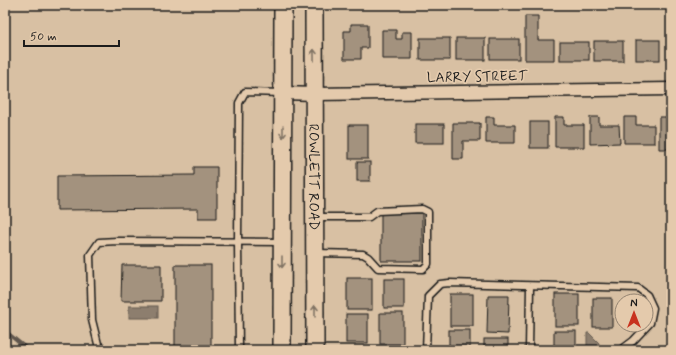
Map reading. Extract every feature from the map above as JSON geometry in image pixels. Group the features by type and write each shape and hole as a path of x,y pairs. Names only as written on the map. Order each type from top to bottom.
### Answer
{"main road":[{"path":"282,350 283,5"},
{"name":"ROWLETT ROAD","path":"314,5 315,350"}],"street":[{"name":"LARRY STREET","path":"283,93 315,94 671,88"}],"lane":[{"path":"240,350 238,241 239,103 245,92 283,93"},
{"path":"315,217 369,217 377,210 422,209 428,212 428,264 423,269 378,268 368,257 363,254 315,253"},
{"path":"104,350 98,344 92,320 90,255 99,242 282,242"},
{"path":"426,350 428,296 440,284 449,283 638,288 646,295 653,308 650,322 633,341 621,350"},
{"path":"529,350 530,286"}],"shaded area":[{"path":"129,306 158,306 158,318 129,318"},
{"path":"587,333 589,333 599,343 596,350 587,350"}],"building":[{"path":"525,16 538,16 538,40 554,40 554,60 525,60"},
{"path":"351,24 368,24 368,48 361,48 361,59 344,59 344,31 351,31"},
{"path":"382,30 396,30 396,39 402,39 402,32 412,32 412,59 382,59"},
{"path":"420,38 450,38 450,60 420,60"},
{"path":"456,38 485,38 485,60 456,60"},
{"path":"490,39 519,39 519,59 490,59"},
{"path":"636,40 660,40 660,60 636,60"},
{"path":"594,41 623,41 623,61 594,61"},
{"path":"560,42 589,42 589,60 560,60"},
{"path":"486,117 494,117 494,125 515,125 515,143 486,143"},
{"path":"555,117 564,117 564,125 584,125 584,147 555,147"},
{"path":"590,117 599,117 599,125 619,125 620,143 590,144"},
{"path":"624,117 636,117 636,125 654,125 654,143 624,143"},
{"path":"659,117 668,117 668,125 671,125 671,149 659,149"},
{"path":"530,122 548,122 548,148 530,148"},
{"path":"453,123 480,123 480,141 463,141 463,159 453,159"},
{"path":"415,124 444,124 444,143 415,143"},
{"path":"349,125 368,125 368,159 349,159"},
{"path":"357,162 370,162 370,181 357,181"},
{"path":"194,167 217,167 217,218 198,218 198,209 57,210 57,176 194,175"},
{"path":"381,213 422,213 422,261 381,261"},
{"path":"122,265 161,265 161,301 121,301"},
{"path":"175,265 211,265 211,350 175,350"},
{"path":"347,278 372,278 372,310 347,310"},
{"path":"384,279 404,279 404,308 384,308"},
{"path":"450,294 473,294 473,326 450,326"},
{"path":"555,294 579,294 579,326 555,326"},
{"path":"488,295 509,295 508,334 487,333"},
{"path":"593,298 612,298 612,327 593,327"},
{"path":"380,313 403,313 403,344 380,344"},
{"path":"346,314 368,314 368,343 346,343"},
{"path":"449,330 470,330 470,350 449,350"},
{"path":"554,331 576,331 576,350 554,350"},
{"path":"484,339 508,339 508,350 484,350"}],"waterway":[{"path":"5,235 7,239 5,253"},
{"path":"5,331 28,350"}]}
